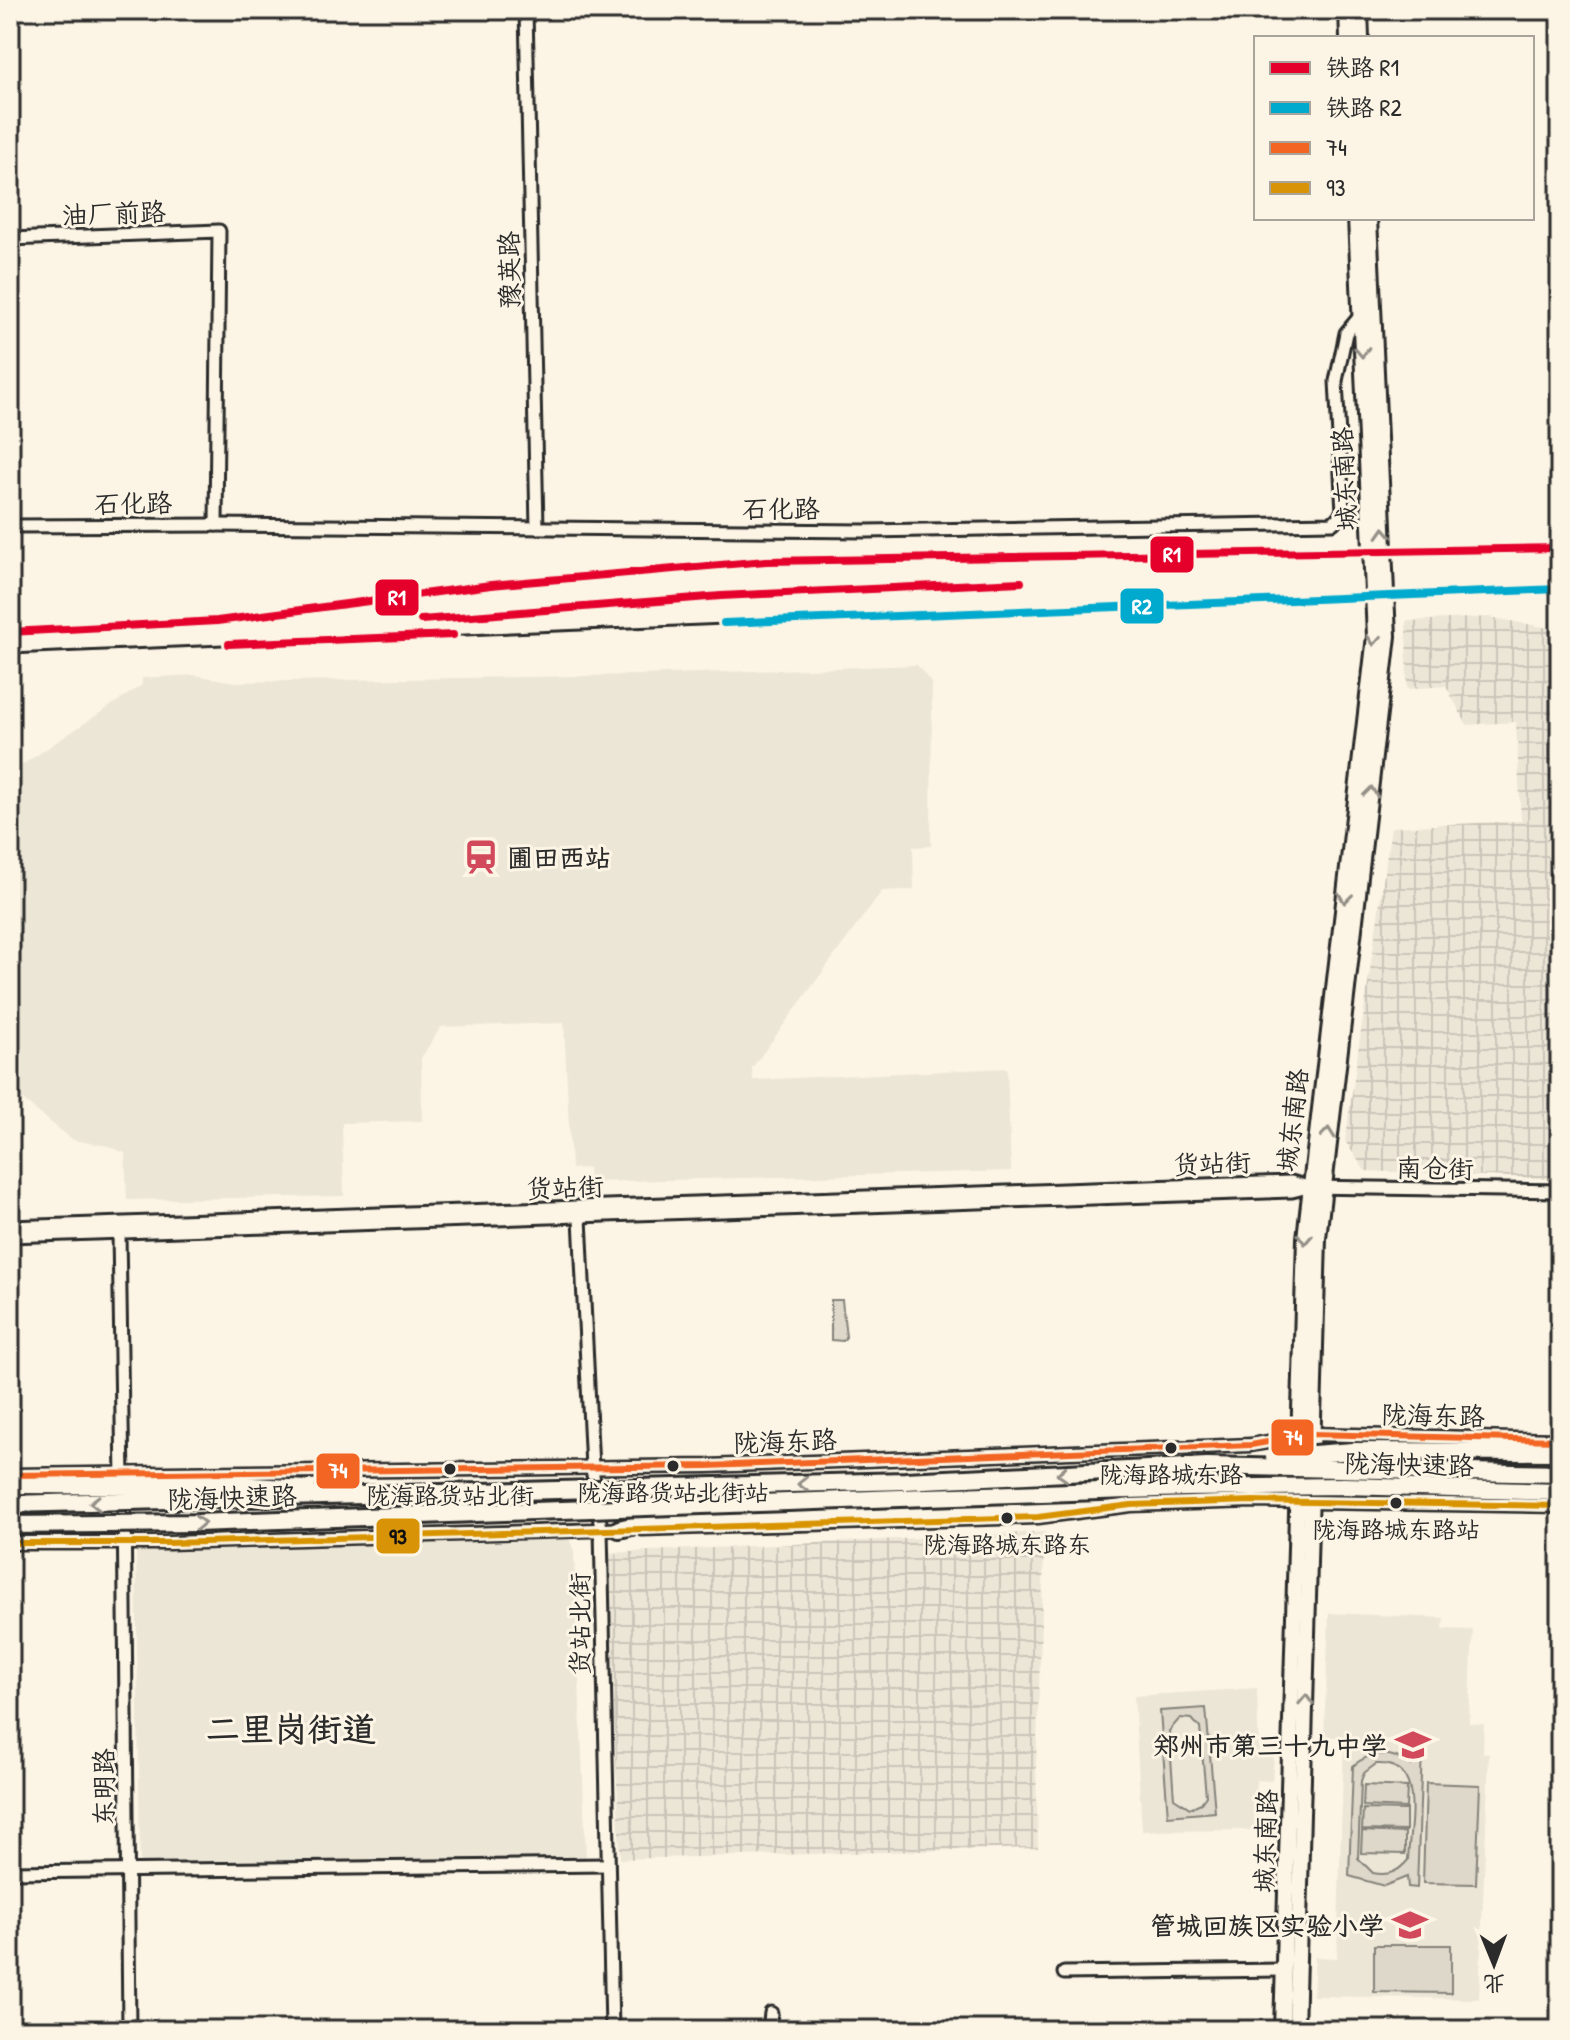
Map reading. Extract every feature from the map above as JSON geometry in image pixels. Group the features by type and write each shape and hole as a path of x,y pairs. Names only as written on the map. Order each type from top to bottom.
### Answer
{"highway":[{"path":"1133,1471 1208,1460 1353,1451 1560,1452"},
{"name":"陇海快速路","path":"10,1504 381,1496 1284,1466 1560,1474"},
{"path":"10,1485 252,1486 381,1496"},
{"name":"陇海快速路","path":"10,1525 209,1522 1147,1489 1344,1486 1560,1492"},
{"path":"619,1529 657,1520 1043,1507 1116,1499 1147,1489"}],"main road":[{"path":"1347,10 1348,36"},
{"path":"1360,10 1361,36"},
{"name":"城东南路","path":"1296,2030 1305,1436 1315,1187 1375,636 1356,220"},
{"name":"城东南路","path":"1315,1187 1388,636 1369,220"},
{"name":"城东南路","path":"1282,2030 1304,1501"}],"street":[{"name":"豫英路","path":"526,10 537,528"},
{"name":"油厂前路","path":"10,239 219,231 216,525"},
{"name":"石化路","path":"10,526 867,531 1333,523 1343,512 1336,381 1346,333 1361,315"},
{"name":"货站街","path":"10,1227 1291,1182 1315,1187"},
{"name":"南仓街","path":"1315,1187 1560,1191"},
{"name":"货站街","path":"10,1236 580,1218 1292,1191 1315,1187"},
{"name":"货站北街","path":"580,1218 592,1468 601,1529 612,2030"},
{"name":"东明路","path":"119,1233 126,1544 125,1871 129,2030"},
{"name":"陇海东路","path":"10,1475 592,1468 1193,1448 1251,1445 1305,1436 1560,1440"},
{"path":"10,1543 126,1544 1038,1517 1131,1505 1304,1501 1560,1506"},
{"path":"10,1872 607,1865"},
{"path":"1064,1973 1285,1970"},
{"path":"769,2030 771,2013"}],"shaded area":[{"path":"1489,617 1560,630 1560,1179 1365,1171 1345,1141 1391,827 1521,821 1516,722 1467,725 1446,686 1407,689 1406,621"},
{"path":"917,665 932,684 931,846 913,847 914,890 882,891 752,1068 753,1080 1007,1068 1011,1171 589,1182 588,1168 571,1169 564,1023 441,1027 421,1058 422,1121 342,1123 344,1196 127,1200 125,1153 108,1146 73,1140 10,1090 10,773 142,685 142,678 194,675 235,682 639,675"},
{"path":"560,1532 568,1536 574,1551 586,1857 140,1865 136,1549"},
{"path":"1045,1532 1036,1765 1038,1848 620,1859 608,1553"},
{"name":"郑州市第三十九中学","path":"1329,1613 1444,1618 1443,1629 1473,1630 1469,1723 1484,1724 1483,1753 1489,1754 1479,1999 1313,1996 1315,1957 1337,1958 1344,1738 1324,1736"},
{"path":"1257,1688 1259,1754 1274,1755 1272,1781 1256,1780 1254,1830 1142,1831 1134,1696"}],"green space":[{"path":"831,1300 842,1300 846,1337 843,1341 831,1340"},
{"path":"1206,1708 1215,1812 1168,1816 1160,1711","holes":["1180,1718 1192,1719 1200,1728 1206,1796 1201,1803 1190,1808 1174,1798 1169,1731"]},
{"path":"1412,1748 1422,1748 1417,1888 1408,1887 1407,1877 1384,1886 1349,1876 1353,1766 1367,1757 1382,1754 1411,1765","holes":["1376,1764 1392,1766 1402,1773 1411,1798 1408,1860 1393,1872 1373,1873 1358,1858 1361,1781 1364,1773"]},
{"path":"1426,1783 1480,1785 1476,1884 1423,1883"},
{"path":"1364,1785 1407,1787 1406,1808 1363,1806"},
{"path":"1363,1809 1406,1810 1406,1831 1362,1830"},
{"path":"1362,1831 1405,1833 1405,1854 1361,1853"},
{"path":"1374,1945 1451,1945 1451,1993 1374,1992"}],"railway":[{"path":"10,632 217,621 491,585 766,561 1560,548"},
{"path":"10,654 1560,589"}],"rail line":[{"name":"R1","path":"10,632 217,621 491,585 766,561 1560,548"},
{"name":"R1","path":"421,620 721,596 1021,582"},
{"name":"R2","path":"724,623 1560,589"},
{"name":"R1","path":"229,644 453,635"}],"transit line":[{"name":"74","path":"10,1475 707,1466 1251,1445 1312,1434 1560,1440"},
{"name":"93","path":"10,1543 169,1543 1038,1517 1131,1505 1253,1501 1560,1506"}],"place":[{"name":"圃田西站","path":"481,857"},
{"name":"陇海路城东路","path":"1171,1448"},
{"name":"陇海路货站北街站","path":"673,1466"},
{"name":"陇海路货站北街","path":"450,1469"},
{"name":"陇海路城东路站","path":"1396,1503"},
{"name":"陇海路城东路东","path":"1007,1518"},
{"name":"郑州市第三十九中学","path":"1413,1745"},
{"name":"管城回族区实验小学","path":"1410,1925"}],"district":[{"name":"二里岗街道","path":"291,1729"}]}
